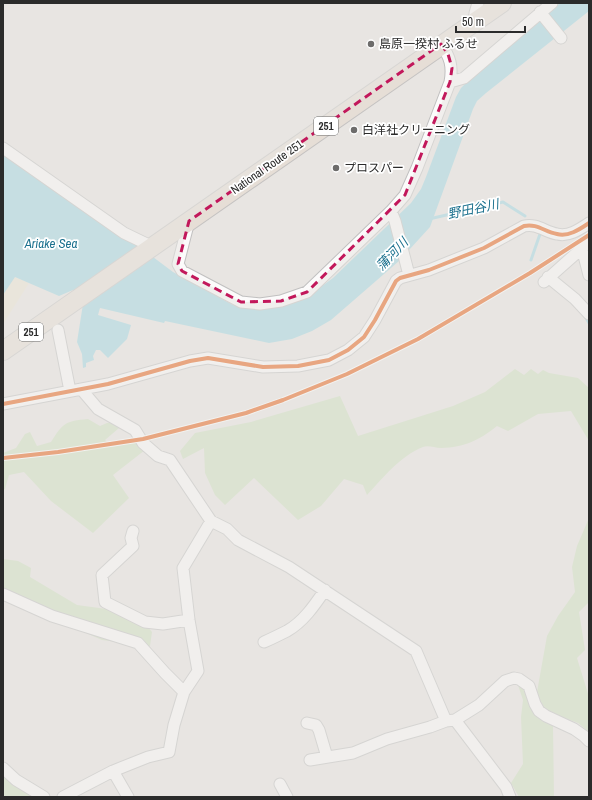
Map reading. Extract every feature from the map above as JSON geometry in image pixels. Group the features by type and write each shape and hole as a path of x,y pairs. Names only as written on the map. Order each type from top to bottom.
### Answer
{"highway":[{"name":"National Route 251","path":"152,248 441,44 502,3"},
{"name":"251","path":"3,351 59,322 152,248"}],"street":[{"path":"475,22 475,13 478,3"},
{"path":"450,82 464,78 552,3"},
{"path":"541,13 560,37"},
{"path":"189,221 178,264 182,271 241,302 260,304 281,301 307,292 393,216 405,195 417,168 452,74 451,61 441,44"},
{"path":"3,148 124,233 152,248"},
{"path":"393,216 409,275"},
{"path":"3,404 108,384 190,361 208,358 263,367 298,366 329,360 348,350 364,337 396,281 400,278 429,270 484,248 524,226 535,225 557,235 574,232 589,223"},
{"path":"586,245 589,276"},
{"path":"586,245 546,279 575,299 589,314"},
{"path":"59,322 70,391"},
{"path":"81,389 98,409 135,430 143,443 158,456 170,460 211,521 227,529 238,540 288,567 325,590 416,650 450,720 506,787 510,797"},
{"path":"62,797 148,757 169,752 174,725 184,692 198,671 189,620 183,568 211,521"},
{"path":"133,531 131,538 133,546 102,575 104,602 146,622 163,624 189,620"},
{"path":"264,642 287,631 302,619 325,590"},
{"path":"3,594 52,616 138,642 184,692"},
{"path":"310,760 353,753 387,739 430,728 450,720 479,706 505,681 514,678 519,679 529,686 535,704 540,712 574,729 589,741"},
{"path":"307,723 316,725 319,730 327,757"},
{"path":"3,768 16,780 44,797"},
{"path":"113,772 128,797"},
{"path":"280,784 287,797"}],"highlighted area":[{"path":"441,44 448,54 452,68 450,82 405,195 307,292 281,301 241,302 182,271 178,264 189,221"}],"green space":[{"path":"515,369 524,375 531,369 538,374 543,370 549,373 578,378 589,388 589,441 571,411 538,414 508,431 497,426 484,436 464,445 441,448 425,446 399,462 367,495 363,485 344,479 321,506 298,520 254,478 225,505 215,495 205,473 204,448 183,459 180,451 195,433 251,422 340,396 358,436 453,406 485,392"},
{"path":"88,419 100,426 114,422 119,428 105,440 112,447 122,445 137,436 145,450 113,475 129,498 93,533 51,501 24,472 9,475 5,489 3,490 3,453 16,448 25,434 30,432 37,446 51,442 65,424"},
{"path":"589,518 589,602 579,612 585,650 577,658 589,697 589,732 578,723 557,715 553,725 554,797 519,797 511,783 523,764 521,717 523,700 517,682 537,692 547,636 558,616 575,592 572,567 577,546"},
{"path":"3,559 18,561 31,568 30,577 77,605 136,613 152,632 150,646 102,640 86,633 53,613 3,589"},
{"path":"3,773 36,797 3,797"}],"sand":[{"path":"14,277 29,283 3,324 3,295"}],"water":[{"path":"560,3 589,3 589,11 477,101 430,227 399,261 331,320 312,331 292,339 269,343 165,321 164,323 100,308 98,315 131,325 127,339 108,358 100,350 96,350 93,356 94,360 86,363 86,367 83,368 82,354 77,342 83,304 73,290 59,296 15,277 3,295 3,155 141,248 173,272 233,305 247,308 310,294 333,278 411,203 421,189 456,97 461,88"}],"waterway":[{"name":"野田谷川","path":"429,219 503,202 525,216"},
{"name":"野田谷川","path":"531,260 540,234"},
{"name":"野田谷川","path":"585,316 589,323"}],"cycle path":[{"path":"3,404 108,384 190,361 208,358 263,367 298,366 329,360 348,350 364,337 396,281 400,278 429,270 484,248 524,226 529,225 561,235 574,232 589,223"},
{"path":"3,458 58,452 143,439 246,413 283,400 347,374 418,339 530,273 589,235"}],"place":[{"name":"島原一揆村 ふるせ","path":"371,44"},
{"name":"白洋社クリーニング","path":"354,130"},
{"name":"プロスパー","path":"336,168"}],"water label":[{"name":"Ariake Sea","path":"51,243"},
{"name":"蒲河川","path":"392,254"}]}
